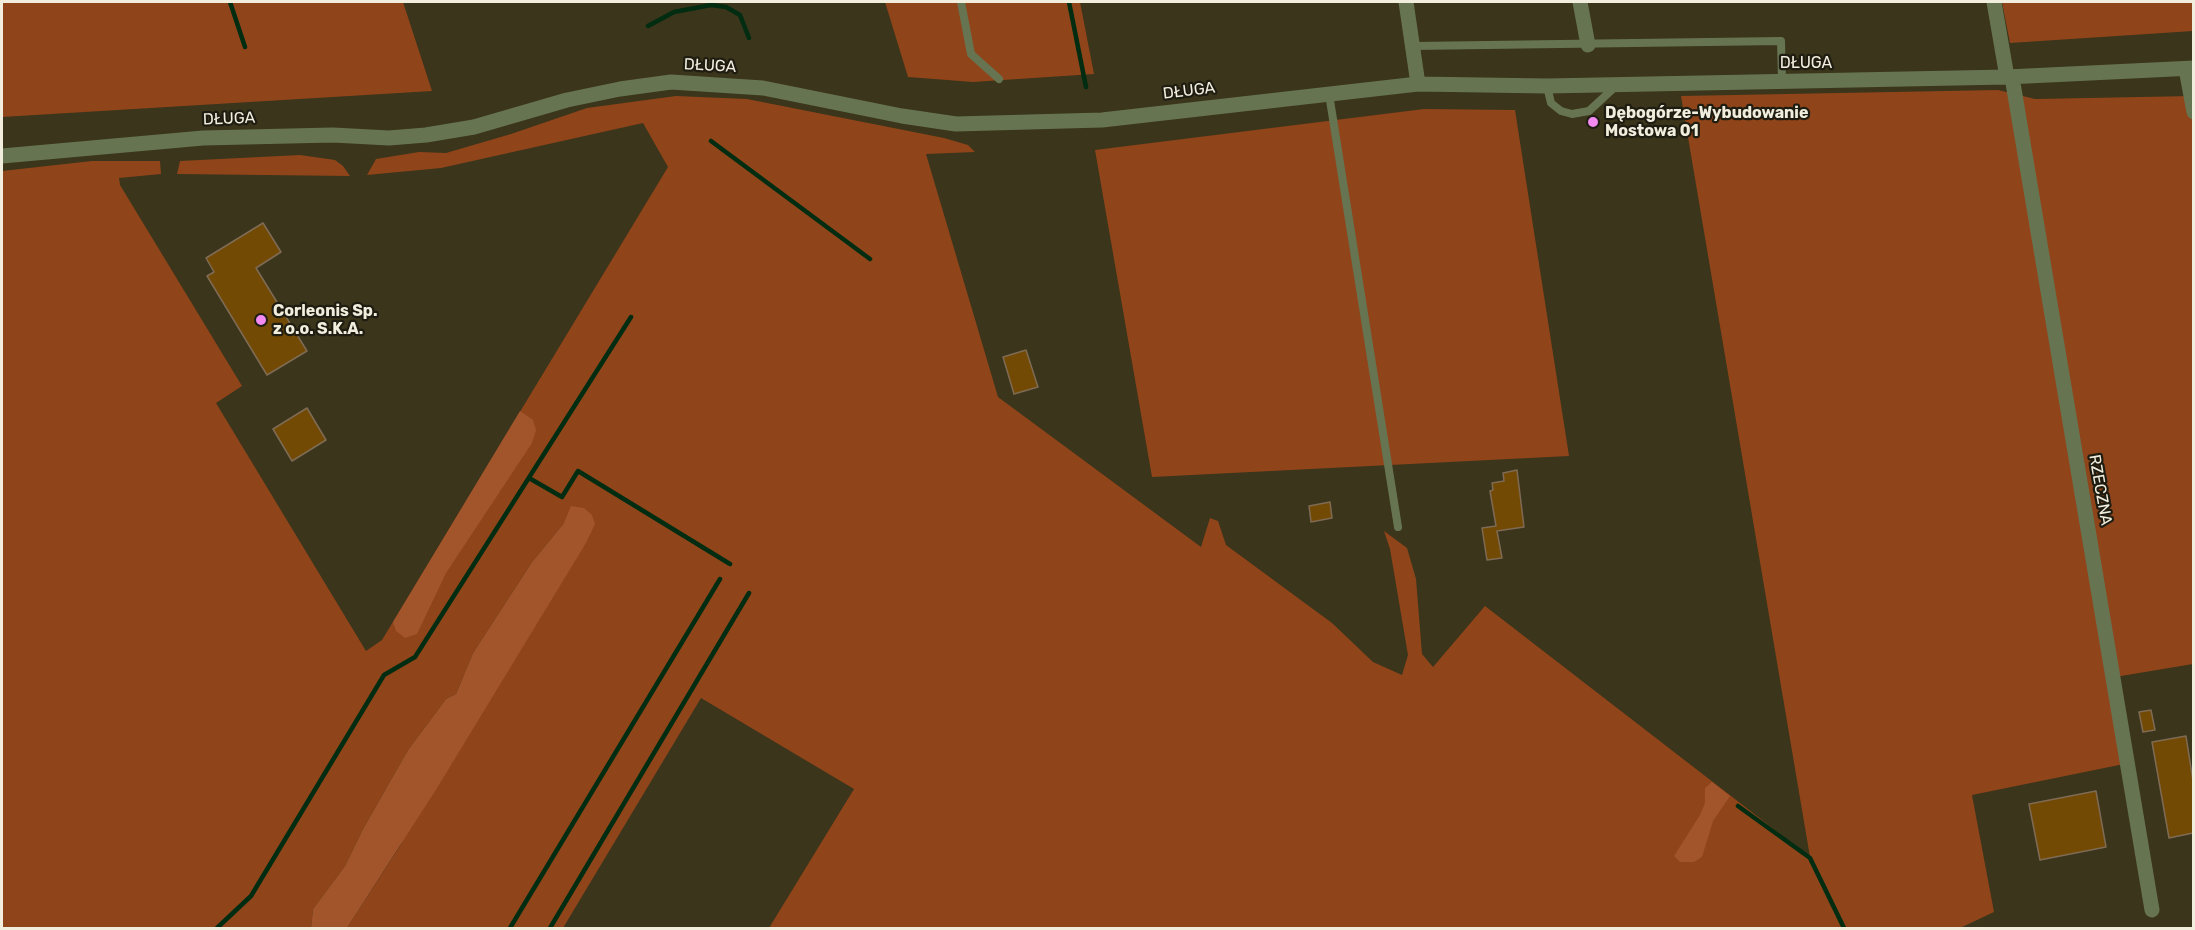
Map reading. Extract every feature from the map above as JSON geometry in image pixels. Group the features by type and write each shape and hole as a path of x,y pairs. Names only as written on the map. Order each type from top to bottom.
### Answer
{"street":[{"path":"1406,2 1418,84"},
{"path":"1580,2 1588,45"},
{"name":"RZECZNA","path":"1994,2 2010,77 2152,910"},
{"path":"2190,68 2193,112"},
{"name":"DŁUGA","path":"2,156 203,138 333,135 389,138 426,135 474,127 567,100 620,89 671,82 763,88 902,116 956,124 1102,120 1418,84 1548,86 2010,77 2190,68"}],"lane":[{"path":"961,2 970,54 999,79"},
{"path":"1413,46 1781,41 1782,81"},
{"path":"1548,86 1551,103 1561,111 1572,114 1588,111 1619,83"},
{"path":"1329,94 1398,527"}],"shaded area":[{"path":"2,2 403,2 432,91 2,117"},
{"path":"885,2 1080,2 1094,74 973,82 908,77"},
{"path":"2002,2 2193,2 2193,31 2010,43"},
{"path":"1998,90 2035,99 2193,96 2193,664 2109,678 2124,764 1972,795 1994,912 1960,928 769,928 854,789 701,698 563,928 347,928 400,846 564,523 532,562 473,653 456,694 446,699 408,750 363,829 345,866 313,909 311,928 2,928 2,171 92,161 160,161 161,174 119,178 120,185 242,386 216,403 366,651 382,640 668,167 643,123 441,168 367,175 376,159 419,152 446,153 587,108 676,96 747,99 944,138 968,145 975,152 926,154 998,397 1201,547 1210,518 1218,521 1226,545 1332,623 1373,662 1402,675 1408,655 1390,549 1384,531 1407,548 1416,579 1422,654 1433,667 1485,606 1810,857 1681,96"},
{"path":"1424,109 1515,110 1569,456 1152,477 1095,150"},
{"path":"300,155 335,160 350,176 177,174 180,161"},
{"path":"520,411 533,420 536,430 532,443 446,573 417,634 405,638 396,631 393,622"},
{"path":"571,506 584,508 592,515 595,524 586,543 437,788 347,928 311,928 313,909 345,866 363,829 408,750 446,699 456,694 473,653 532,562 564,523"},
{"path":"1712,782 1730,796 1713,821 1702,857 1694,862 1680,862 1674,856 1700,815 1705,803 1705,788"}],"building":[{"name":"Corleonis Sp. z o.o. S.K.A.","path":"263,223 281,252 256,268 307,351 267,375 207,276 214,272 206,258"},
{"path":"1026,350 1038,387 1014,394 1003,357"},
{"path":"307,408 326,440 292,461 273,429"},
{"path":"1517,470 1524,527 1497,531 1502,558 1487,560 1482,528 1496,526 1490,491 1493,490 1492,483 1504,481 1503,473"},
{"path":"1330,502 1332,518 1311,522 1309,506"},
{"path":"2151,710 2155,730 2143,732 2139,712"},
{"path":"2186,736 2193,781 2193,833 2169,838 2152,742"},
{"path":"2096,791 2106,847 2040,860 2029,804"}],"waterway":[{"path":"230,2 245,47"},
{"path":"1069,2 1086,87"},
{"path":"648,26 674,12 711,5 726,7 740,15 749,38"},
{"path":"711,141 870,259"},
{"path":"217,928 251,896 384,675 415,657 631,317"},
{"path":"529,478 562,497 578,471 730,564"},
{"path":"510,928 720,579"},
{"path":"550,928 749,593"},
{"path":"1738,806 1810,858 1844,928"}],"place":[{"name":"Dębogórze-Wybudowanie Mostowa 01","path":"1593,122"},
{"name":"Corleonis Sp. z o.o. S.K.A.","path":"261,320"}]}
